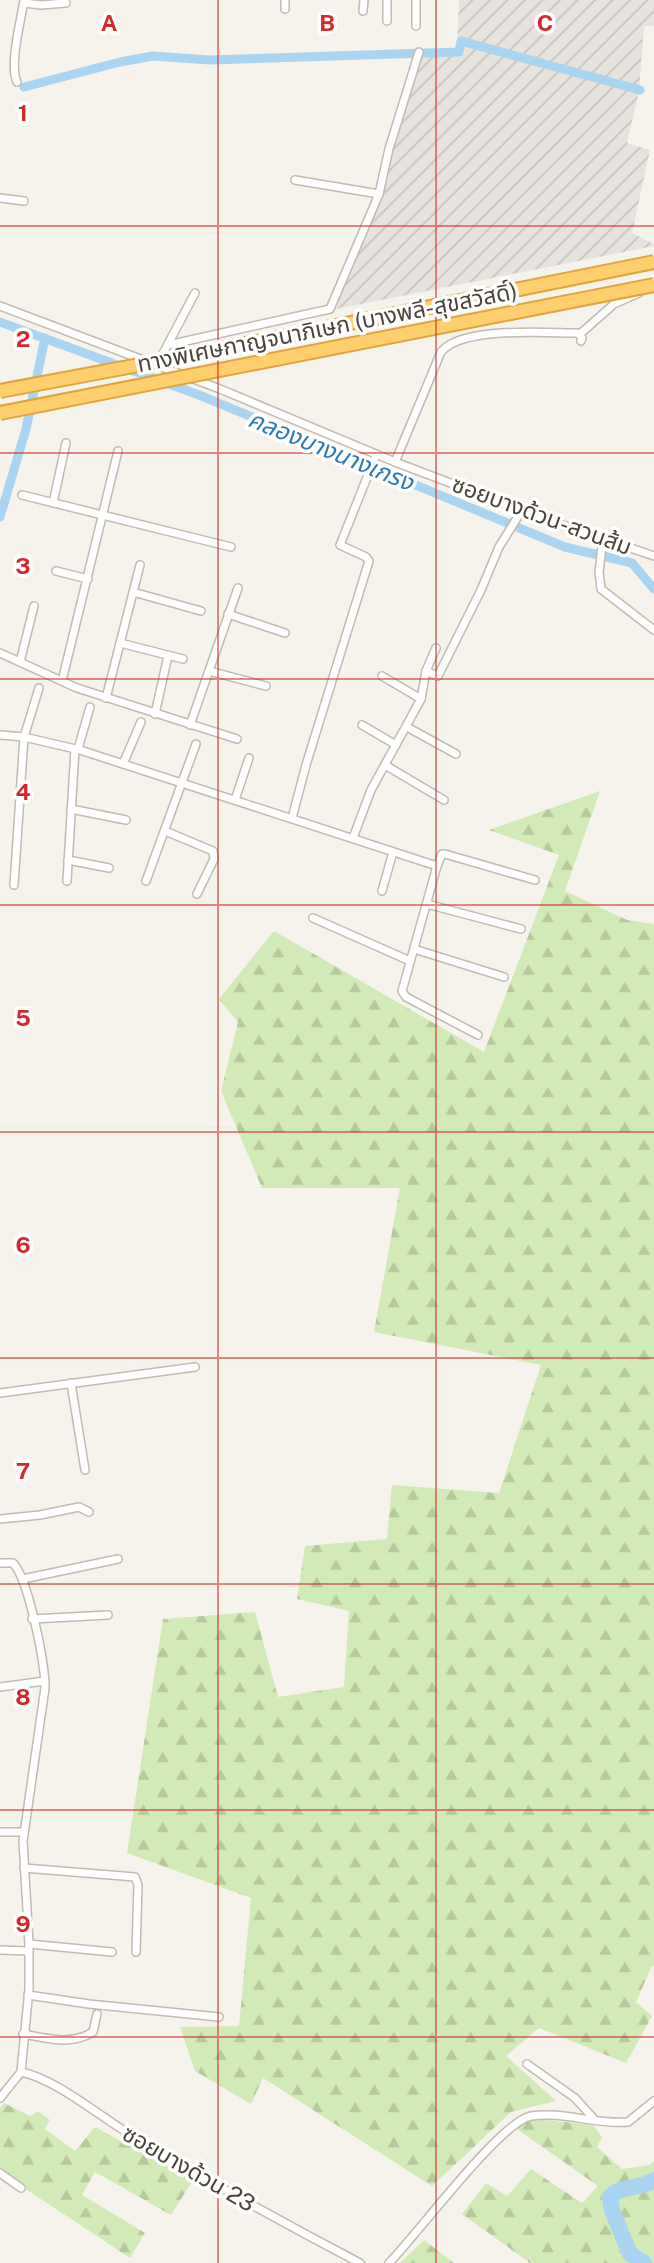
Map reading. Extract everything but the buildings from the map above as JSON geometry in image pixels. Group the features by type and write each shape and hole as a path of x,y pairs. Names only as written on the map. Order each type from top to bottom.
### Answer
{"highway":[{"name":"ทางพิเศษกาญจนาภิเษก (บางพลี-สุขสวัสดิ์)","path":"0,391 654,262"},
{"name":"ทางพิเศษกาญจนาภิเษก (บางพลี-สุขสวัสดิ์)","path":"0,413 654,285"}],"street":[{"path":"285,0 285,9"},
{"path":"363,11 364,0"},
{"path":"387,0 387,21"},
{"path":"416,0 416,26"},
{"path":"17,82 14,77 24,2 41,5 66,3"},
{"path":"168,345 330,309 379,194 389,149 419,52"},
{"path":"295,180 379,194"},
{"path":"0,198 24,201"},
{"path":"395,462 441,352 447,345 498,332 581,338 614,304 633,295 654,290"},
{"path":"156,365 195,293"},
{"name":"ซอยบางด้วน-สวนส้ม","path":"0,306 156,365 376,455 603,540 654,556"},
{"path":"53,503 66,443"},
{"path":"62,681 118,451"},
{"path":"292,818 369,561 340,545 376,455"},
{"path":"22,495 231,547"},
{"path":"426,671 438,676 509,530 522,510"},
{"path":"603,540 600,583 604,593 654,630"},
{"path":"106,698 140,565"},
{"path":"56,571 88,579"},
{"path":"190,725 238,588"},
{"path":"133,592 201,611"},
{"path":"20,662 34,606"},
{"path":"228,614 285,633"},
{"path":"120,643 183,659"},
{"path":"353,838 366,800 421,699 426,671 436,648"},
{"path":"0,653 106,698 237,739"},
{"path":"155,714 168,656"},
{"path":"209,671 265,686"},
{"path":"382,676 421,699"},
{"path":"14,885 24,737 39,688"},
{"path":"67,881 76,749 90,707"},
{"path":"123,764 141,722"},
{"path":"362,725 396,745"},
{"path":"407,727 456,754"},
{"path":"0,735 24,737 76,749 435,866"},
{"path":"146,881 196,744"},
{"path":"235,800 249,758"},
{"path":"385,765 444,800"},
{"path":"71,809 126,820"},
{"path":"165,831 212,851 214,859 197,894"},
{"path":"382,891 393,852"},
{"path":"478,1035 404,995 402,991 435,866 442,854 445,854 534,880"},
{"path":"68,860 109,868"},
{"path":"427,904 521,929"},
{"path":"313,918 410,961"},
{"path":"414,950 504,977"},
{"path":"0,1393 194,1367"},
{"path":"71,1383 85,1470"},
{"path":"0,1520 79,1507 89,1512"},
{"path":"23,1579 118,1559"},
{"path":"0,1563 13,1563 23,1579 45,1670 23,1841 29,1995 21,2072 0,2098"},
{"path":"32,1619 108,1615"},
{"path":"0,1687 45,1681"},
{"path":"0,1832 24,1832"},
{"path":"24,1868 135,1877 138,1885 136,1952"},
{"path":"0,1950 28,1948 112,1952"},
{"path":"29,1995 219,2017"},
{"path":"23,2034 64,2041 74,2040 93,2032 97,2014"},
{"path":"527,2064 575,2098 595,2120"},
{"name":"ซอยบางด้วน 23","path":"21,2072 44,2080 183,2166 360,2263"},
{"path":"389,2263 444,2198 518,2120 539,2115 628,2122 654,2101"},
{"path":"0,2173 21,2188"}],"shaded area":[{"path":"459,0 654,0 654,26 644,26 639,91 627,143 650,150 632,233 654,246 336,309 424,53 457,50"}],"green space":[{"path":"600,791 565,891 627,920 654,924 654,1966 636,2002 652,2016 626,2063 539,2028 506,2056 556,2101 511,2112 432,2186 263,2078 251,2104 195,2071 180,2027 239,2026 251,1898 127,1853 163,1619 255,1612 278,1697 344,1687 349,1611 297,1599 305,1546 387,1539 392,1485 499,1493 541,1365 374,1332 400,1188 262,1188 221,1091 238,1022 219,999 274,931 484,1052 559,855 489,830"},
{"path":"4,2103 30,2116 38,2111 50,2120 45,2129 75,2151 95,2127 193,2180 171,2215 95,2172 82,2195 145,2233 130,2258 0,2172 0,2108"},
{"path":"535,2119 593,2125 602,2137 597,2147 622,2169 650,2165 654,2161 654,2263 530,2263 462,2214 486,2183 507,2196 531,2169 582,2203 598,2186 514,2127"},
{"path":"424,2240 454,2263 400,2263"}],"waterway":[{"path":"24,87 153,56 210,60 459,52 461,41 640,90"},
{"name":"คลองบางนางเกรง","path":"0,322 199,395 565,547 632,563 654,589"},
{"path":"0,517 26,429 45,338"},
{"path":"644,2263 630,2254 612,2210 610,2197 619,2191 654,2180"}]}
